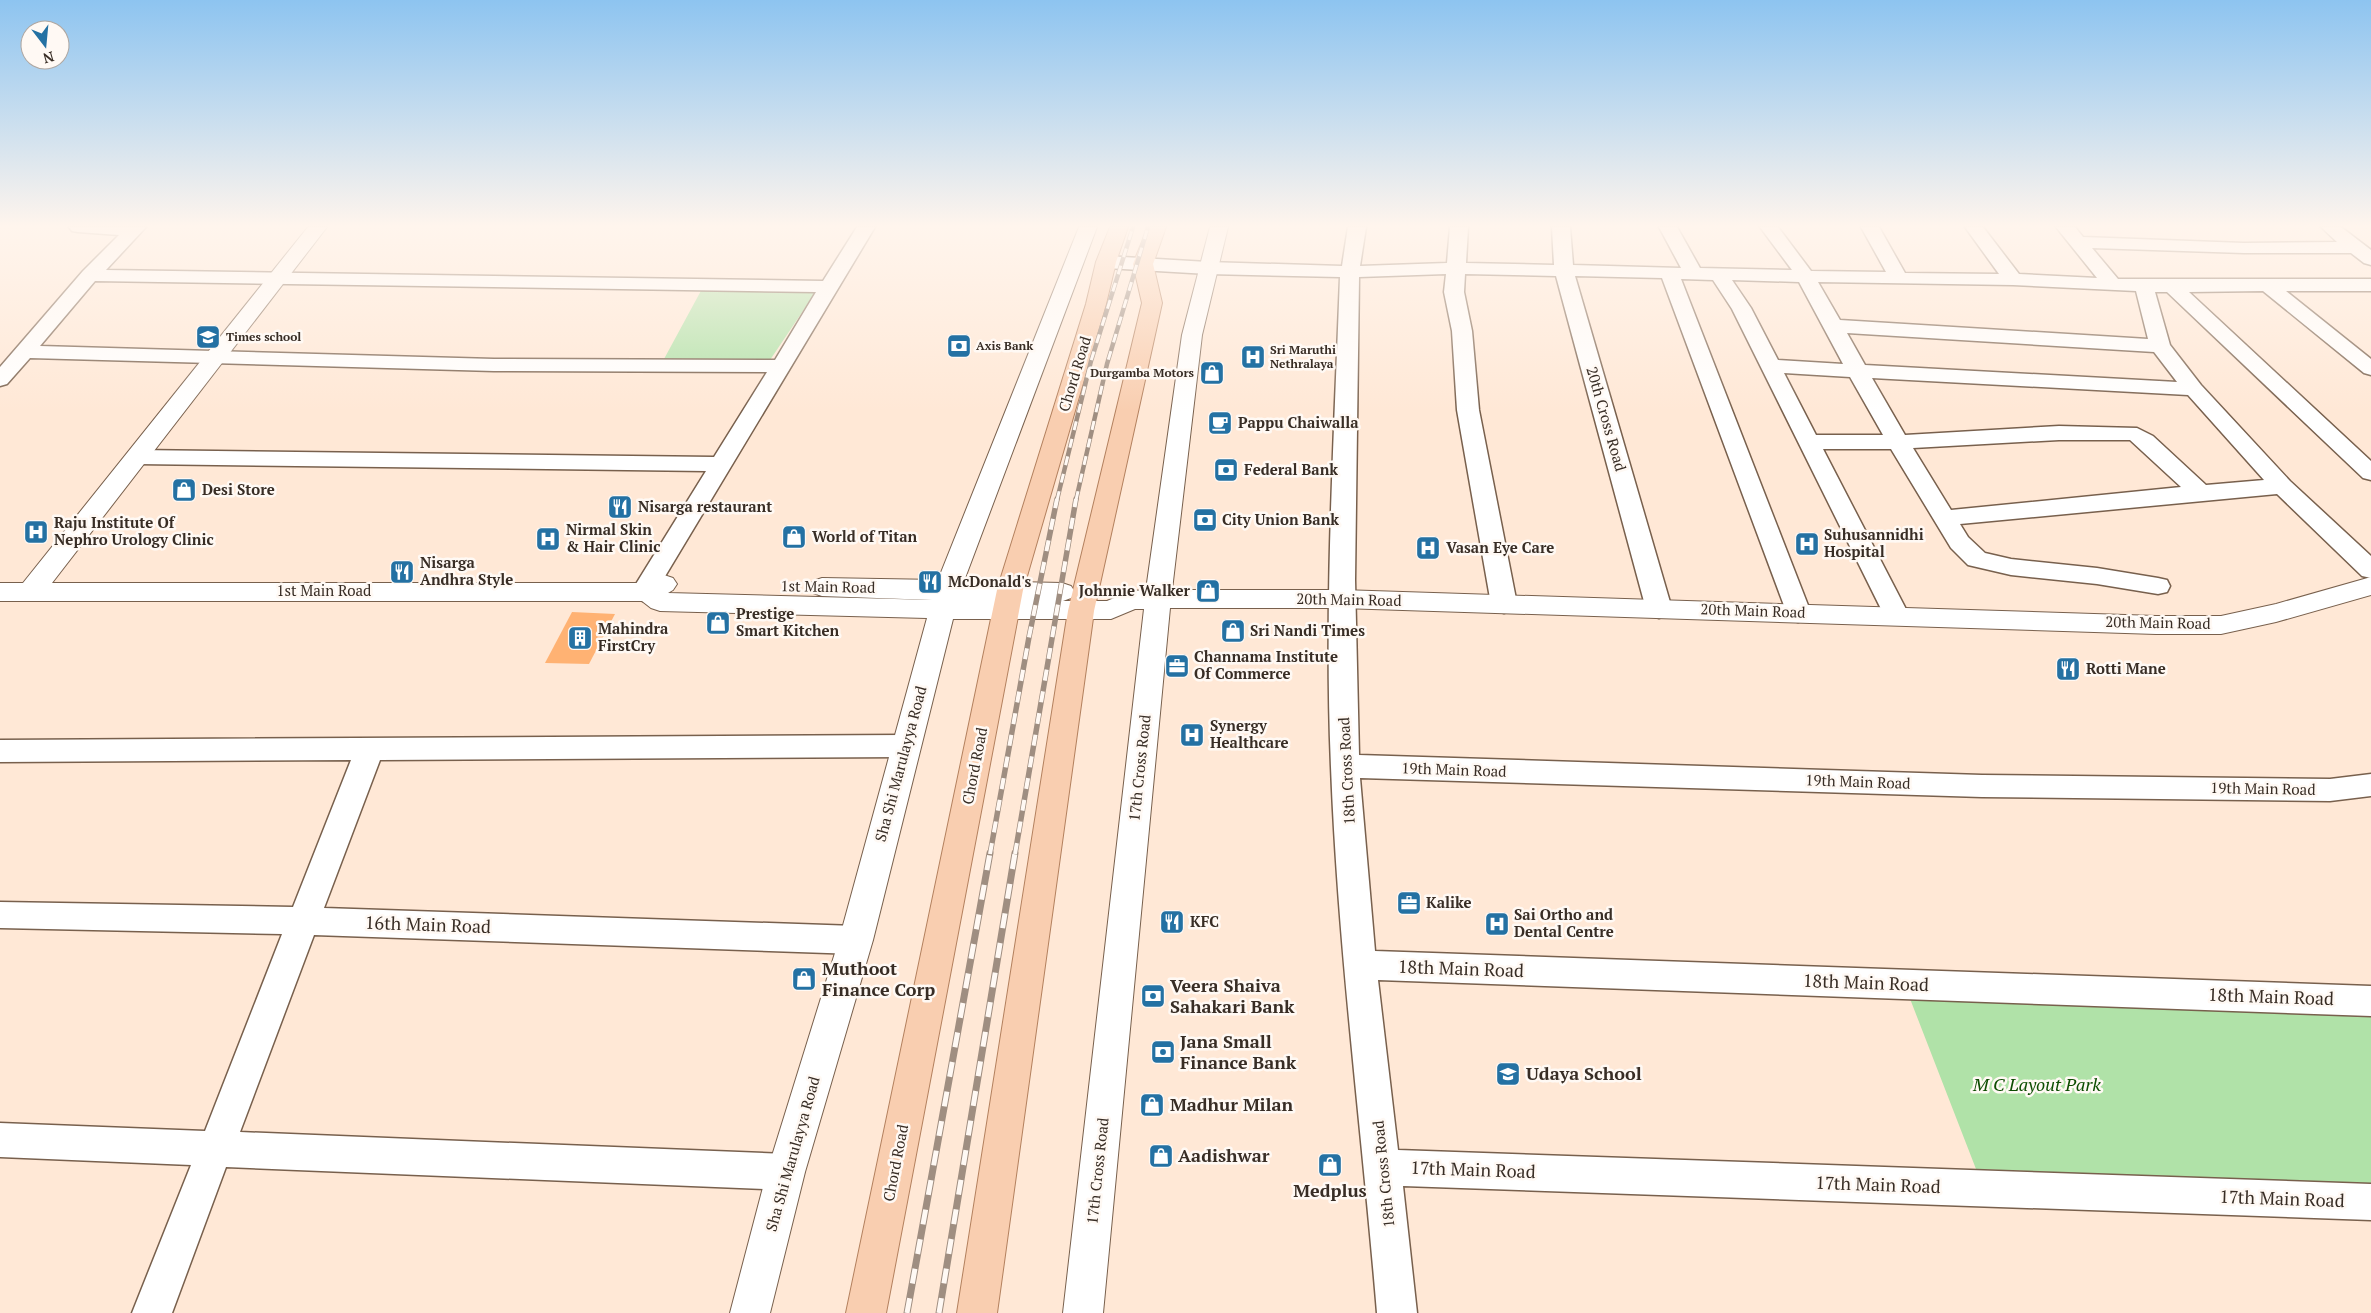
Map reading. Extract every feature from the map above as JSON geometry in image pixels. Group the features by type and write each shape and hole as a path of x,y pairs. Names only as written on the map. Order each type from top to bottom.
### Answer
{"main road":[{"name":"Chord Road","path":"866,1313 1008,600 1100,288"},
{"path":"977,1313 1082,602 1152,303 1149,288"}],"street":[{"path":"0,380 79,288"},
{"path":"32,590 269,288"},
{"path":"646,592 719,464 829,288"},
{"name":"Sha Shi Marulayya Road","path":"750,1313 786,1172 856,940 905,746 946,598 1065,288"},
{"name":"17th Cross Road","path":"1083,1313 1144,600 1192,335 1203,288"},
{"name":"18th Cross Road","path":"1350,288 1341,600 1346,766 1361,965 1384,1167 1397,1313"},
{"path":"1454,288 1462,331 1468,410 1504,604"},
{"name":"20th Cross Road","path":"1569,288 1659,609"},
{"path":"1675,288 1798,613"},
{"path":"1726,288 1741,308 1896,616"},
{"path":"1814,288 1898,442 1943,518 1959,542 1977,559 2011,567 2097,576 2158,586"},
{"path":"2145,288 2160,346 2194,389 2282,486 2371,570"},
{"path":"2174,288 2371,473"},
{"path":"2271,288 2371,369"},
{"path":"1835,326 2160,346"},
{"path":"25,352 494,365 781,366"},
{"path":"1770,366 2194,389"},
{"path":"1808,442 1898,442 2059,433 2126,433 2145,441 2201,493"},
{"path":"137,457 719,464"},
{"path":"1943,518 2282,486"},
{"name":"20th Main Road","path":"1008,600 1082,602 1111,610 1144,600 1341,600 2156,625 2221,625 2276,613 2371,586"},
{"name":"1st Main Road","path":"0,592 32,590 646,592 660,602 946,598 1008,600"},
{"path":"0,751 905,746"},
{"path":"152,1313 370,748"},
{"name":"19th Main Road","path":"1346,766 1982,786 2330,790 2371,785"},
{"name":"16th Main Road","path":"0,915 303,921 856,940"},
{"name":"18th Main Road","path":"1361,965 2371,1000"},
{"path":"0,1140 786,1172"},
{"name":"17th Main Road","path":"1384,1167 2371,1202"}],"green space":[{"path":"702,288 817,290 770,360 664,359"},
{"name":"M C Layout Park","path":"1907,991 2371,1011 2371,1185 1976,1169"}],"building":[{"name":"Mahindra FirstCry","path":"572,612 615,614 589,664 545,663"}],"railway":[{"path":"1057,500 1091,361 1114,288"},
{"path":"1076,500 1107,364 1130,288"},
{"path":"990,854 1029,637 1057,499"},
{"path":"1015,854 1076,499"},
{"path":"907,1313 990,853"},
{"path":"939,1313 1015,853"}],"place":[{"name":"Times school","path":"208,337"},
{"name":"Axis Bank","path":"959,346"},
{"name":"Sri Maruthi Nethralaya","path":"1253,357"},
{"name":"Durgamba Motors","path":"1212,373"},
{"name":"Pappu Chaiwalla","path":"1220,423"},
{"name":"Federal Bank","path":"1226,470"},
{"name":"Desi Store","path":"184,490"},
{"name":"Nisarga restaurant","path":"620,507"},
{"name":"City Union Bank","path":"1205,520"},
{"name":"Raju Institute Of Nephro Urology Clinic","path":"36,532"},
{"name":"World of Titan","path":"794,537"},
{"name":"Nirmal Skin & Hair Clinic","path":"548,539"},
{"name":"Suhusannidhi Hospital","path":"1807,544"},
{"name":"Vasan Eye Care","path":"1428,548"},
{"name":"Nisarga Andhra Style","path":"402,572"},
{"name":"McDonald's","path":"930,582"},
{"name":"Johnnie Walker","path":"1208,591"},
{"name":"Prestige Smart Kitchen","path":"718,623"},
{"name":"Sri Nandi Times","path":"1233,631"},
{"name":"Mahindra FirstCry","path":"580,638"},
{"name":"Channama Institute Of Commerce","path":"1177,666"},
{"name":"Rotti Mane","path":"2068,669"},
{"name":"Synergy Healthcare","path":"1192,735"},
{"name":"Kalike","path":"1409,903"},
{"name":"KFC","path":"1172,922"},
{"name":"Sai Ortho and Dental Centre","path":"1497,924"},
{"name":"Muthoot Finance Corp","path":"804,979"},
{"name":"Veera Shaiva Sahakari Bank","path":"1153,996"},
{"name":"Jana Small Finance Bank","path":"1163,1052"},
{"name":"Udaya School","path":"1508,1074"},
{"name":"Madhur Milan","path":"1152,1105"},
{"name":"Aadishwar","path":"1161,1156"},
{"name":"Medplus","path":"1330,1165"}]}
